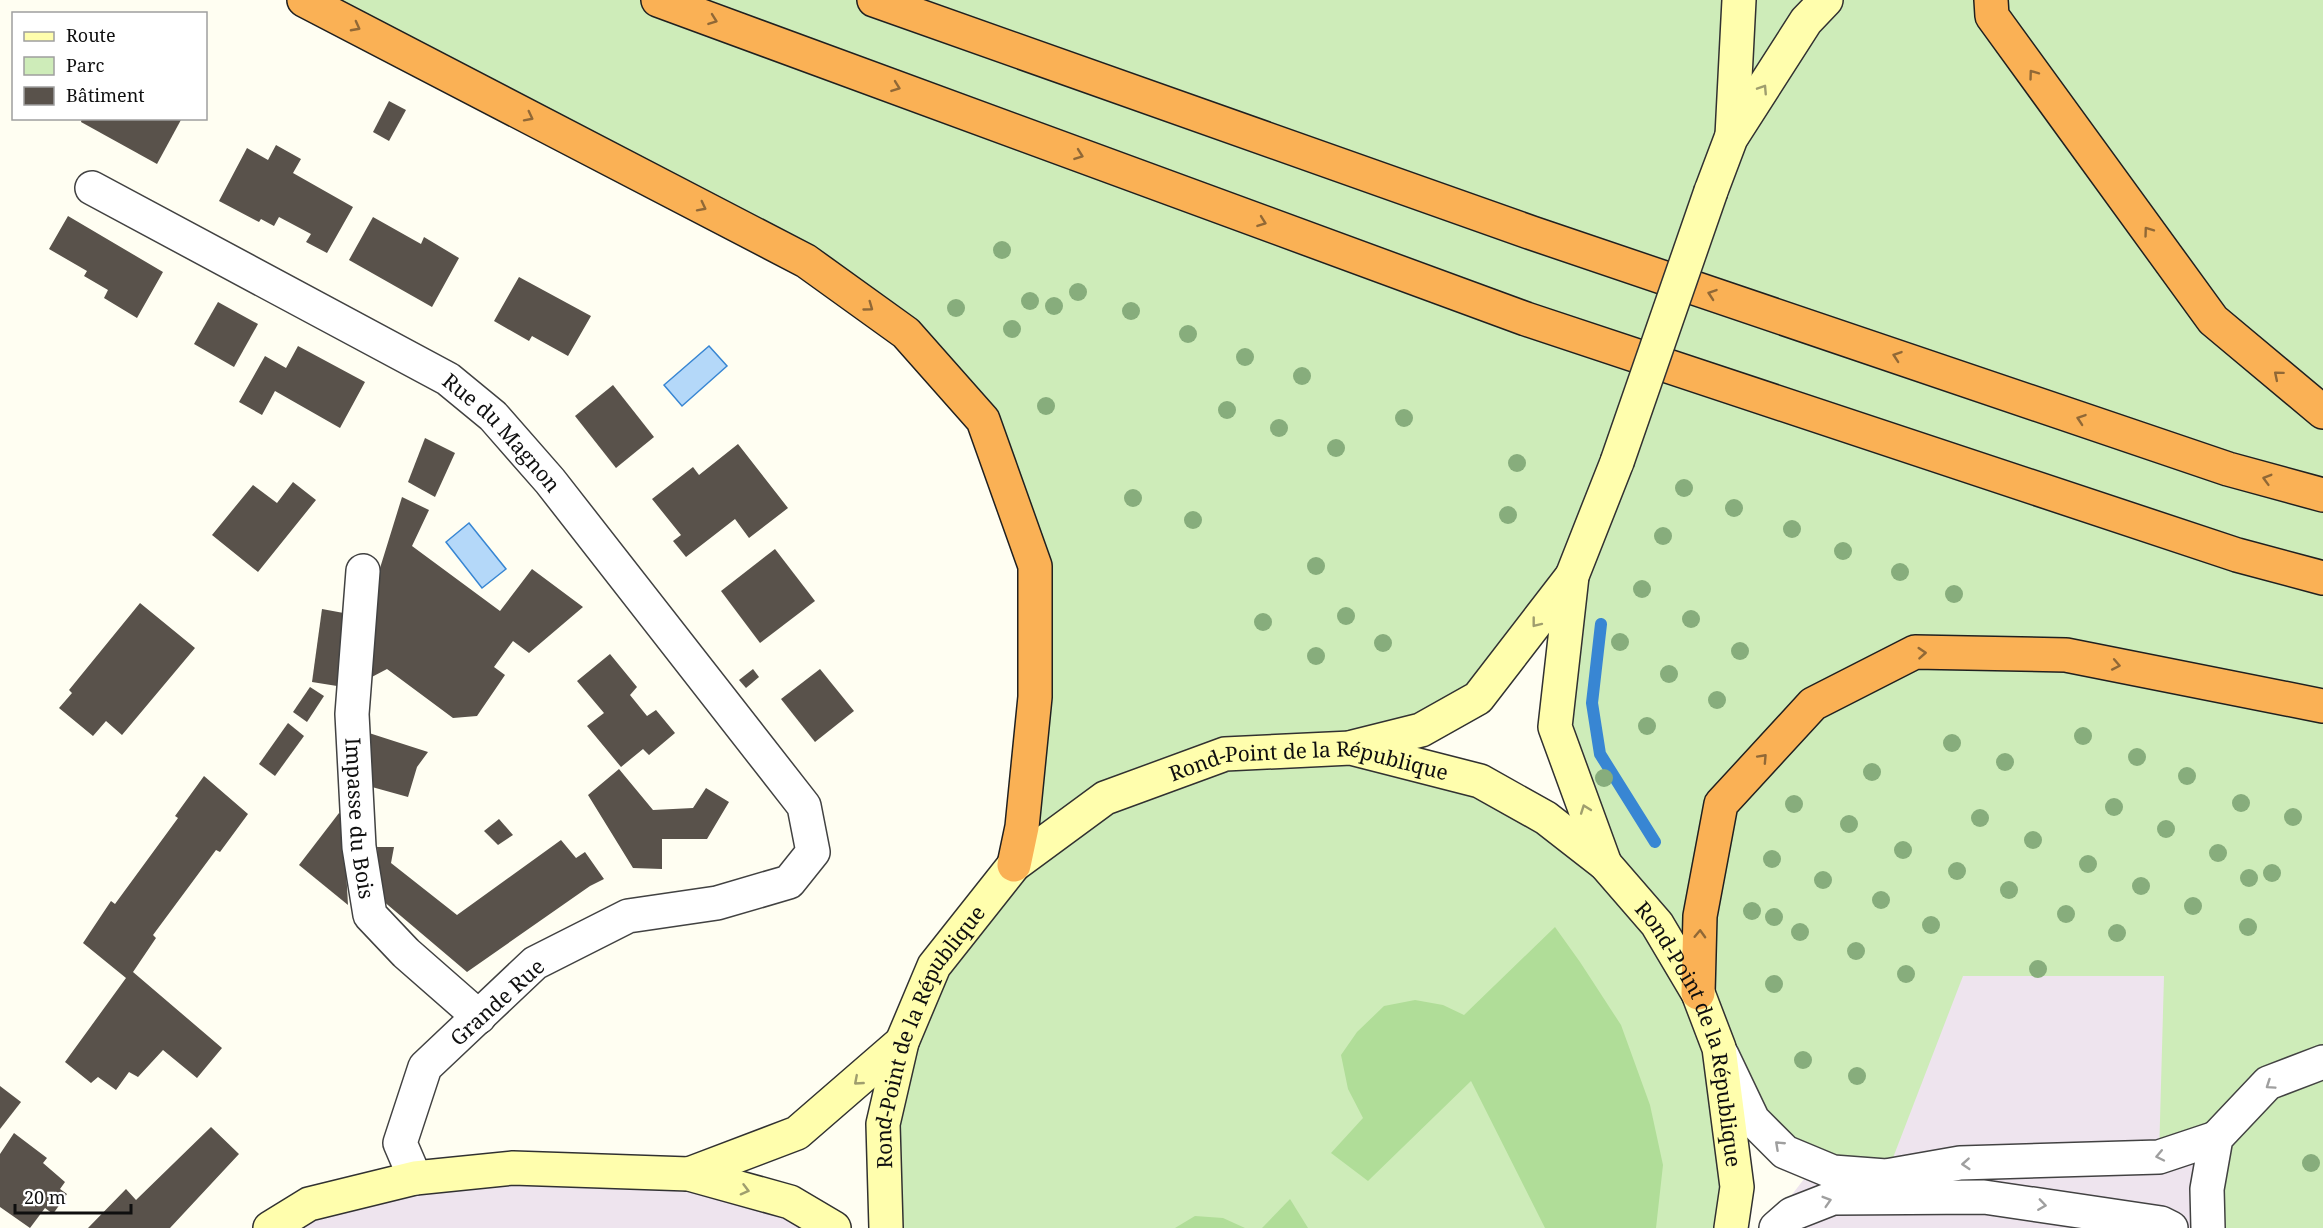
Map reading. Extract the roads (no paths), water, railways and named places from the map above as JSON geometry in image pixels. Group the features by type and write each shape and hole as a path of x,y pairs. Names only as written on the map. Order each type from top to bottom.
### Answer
{"highway":[{"path":"304,0 806,261 906,333 983,420 1035,566 1035,697 1022,827 1014,865"},
{"path":"658,0 1526,319 2237,555 2323,578"},
{"path":"874,0 1543,237 2228,469 2323,495"},
{"path":"1991,0 1992,16 2213,320 2323,412"},
{"path":"1698,993 1700,916 1721,804 1813,704 1915,652 2066,655 2323,706"}],"main road":[{"path":"1731,138 1739,0"},
{"path":"1605,864 1555,727 1572,576 1617,462 1731,138 1806,21 1826,0"},
{"path":"1352,748 1420,730 1478,698 1572,576"},
{"name":"Rond-Point de la République","path":"886,1228 883,1124 902,1042 934,966 1014,865 1105,798 1225,754 1352,748 1480,781 1546,818 1605,864 1657,924 1698,993 1719,1048 1737,1187 1731,1228"},
{"path":"689,1174 797,1133 902,1042"},
{"path":"270,1228 309,1204 415,1178 513,1168 689,1174 790,1202 834,1228"}],"street":[{"name":"Rue du Magnon","path":"92,188 448,379 493,416 550,481 804,806 813,852 789,882"},
{"name":"Impasse du Bois","path":"363,572 352,714 358,847 370,915 406,953 479,1017"},
{"name":"Grande Rue","path":"415,1178 400,1143 425,1067 535,963 628,916 717,903 789,882"},
{"path":"1719,1048 1753,1120 1785,1152 1833,1172 1886,1176 1960,1163 2159,1157 2216,1138 2268,1083 2323,1062"},
{"path":"2208,1228 2207,1189 2216,1138"},
{"path":"1776,1228 1792,1214 1833,1198 1984,1197 2161,1223 2171,1228"}],"water":[{"path":"709,346 727,366 682,406 664,385"},
{"path":"469,523 506,569 482,588 446,542"}],"waterway":[{"path":"1601,624 1592,703 1600,754 1655,842"}]}
